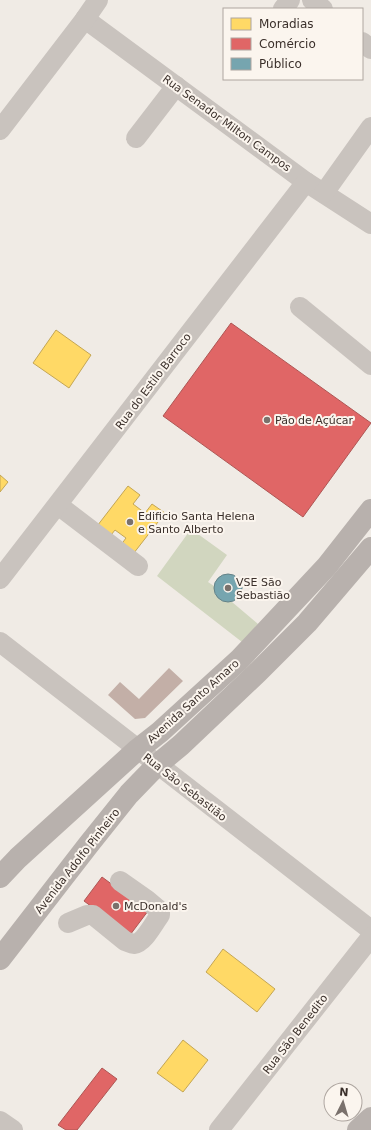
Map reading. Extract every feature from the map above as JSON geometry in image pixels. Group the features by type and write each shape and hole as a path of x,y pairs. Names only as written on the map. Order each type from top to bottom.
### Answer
{"main road":[{"name":"Avenida Santo Amaro","path":"0,877 18,858 239,660 327,566 371,510"},
{"name":"Avenida Santo Amaro","path":"157,765 203,724 302,629 371,548"},
{"name":"Avenida Adolfo Pinheiro","path":"0,960 94,837 129,794 157,765"},
{"path":"358,1130 371,1118"}],"street":[{"path":"0,130 98,0"},
{"path":"284,8 290,0"},
{"path":"312,0 322,8"},
{"name":"Rua Senador Milton Campos","path":"85,19 306,182 371,224"},
{"path":"363,43 371,49"},
{"path":"136,138 176,86"},
{"path":"324,193 371,127"},
{"name":"Rua do Estilo Barroco","path":"0,579 306,182"},
{"path":"300,307 371,365"},
{"path":"58,505 138,566"},
{"name":"Rua São Sebastião","path":"0,642 137,750 371,930"},
{"path":"68,923 87,915 93,915 125,941 131,944 136,944 144,938 160,915 160,911 120,881"},
{"name":"Rua São Benedito","path":"220,1130 371,937"},
{"path":"0,1120 13,1130"}],"green space":[{"path":"191,529 227,555 208,582 214,586 214,592 219,599 226,602 232,602 258,624 242,642 157,576"}],"building: Moradias":[{"path":"56,330 91,355 69,388 33,363"},
{"path":"0,475 8,482 0,492"},
{"name":"Edificio Santa Helena e Santo Alberto","path":"128,486 140,495 133,504 145,513 152,504 165,513 130,558 118,549 126,538 115,530 107,540 94,530"},
{"path":"223,949 275,989 257,1012 206,972"},
{"path":"183,1040 208,1060 183,1092 157,1073"}],"building: Comércio":[{"name":"Pão de Açúcar","path":"231,323 371,423 303,517 163,416"},
{"name":"McDonald's","path":"102,877 148,911 130,935 84,901"},
{"path":"102,1068 117,1079 77,1130 66,1130 58,1125"}],"building: Público":[{"name":"VSE São Sebastião","path":"228,574 238,578 242,588 238,598 228,602 218,598 214,588 218,578"}],"building: Outros":[{"path":"169,668 183,681 145,718 135,719 108,695 120,682 139,699"}],"place":[{"name":"Pão de Açúcar","path":"267,420"},
{"name":"Edificio Santa Helena e Santo Alberto","path":"130,522"},
{"name":"VSE São Sebastião","path":"228,588"},
{"name":"McDonald's","path":"116,906"}]}
